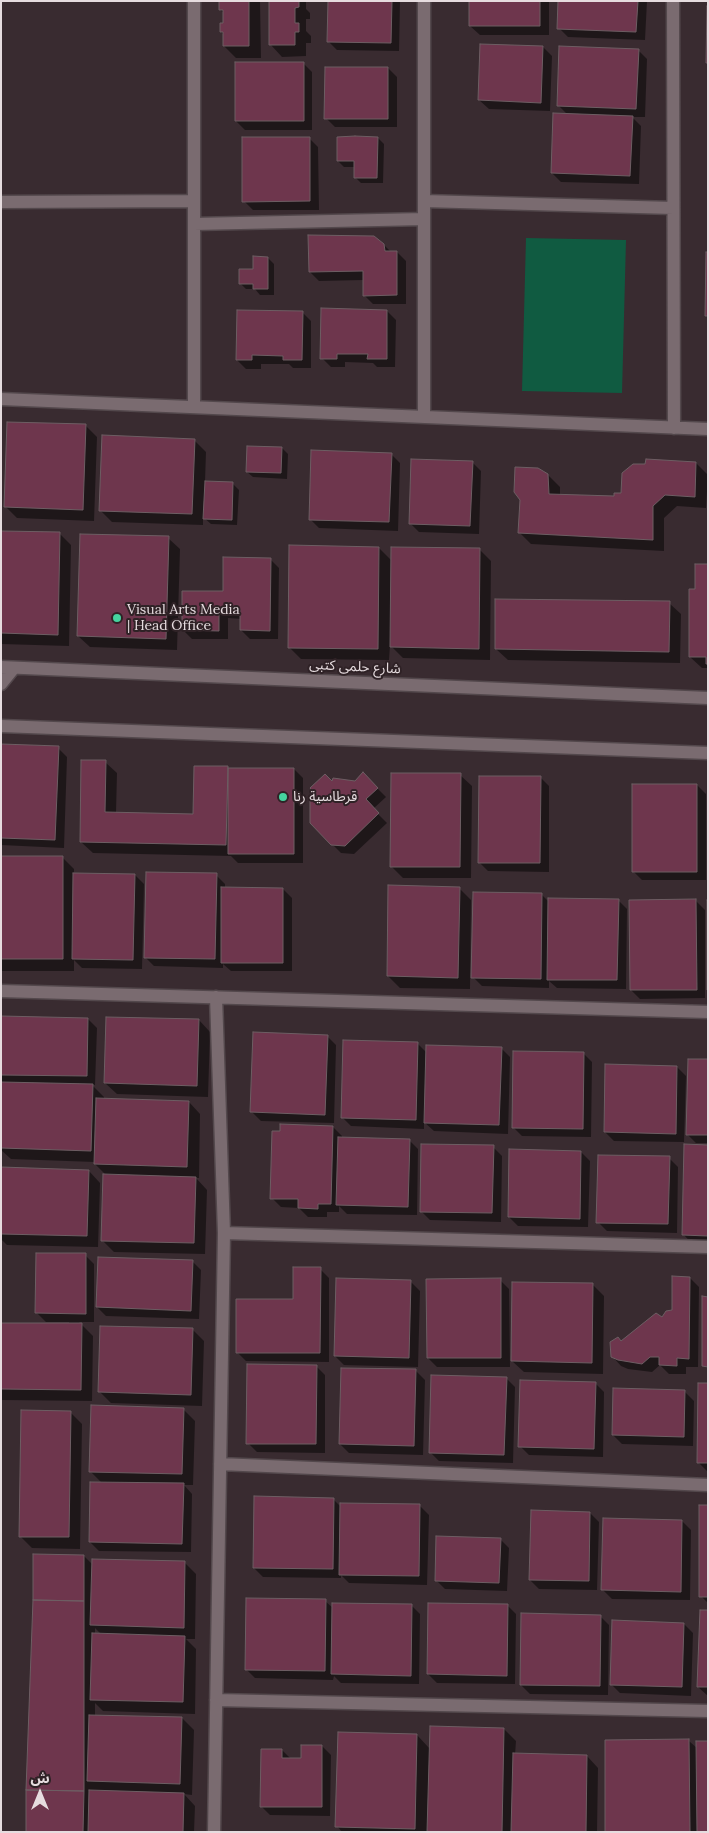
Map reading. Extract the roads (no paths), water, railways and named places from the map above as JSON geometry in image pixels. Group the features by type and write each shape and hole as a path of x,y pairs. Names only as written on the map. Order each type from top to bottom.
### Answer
{"street":[{"path":"194,1 194,406"},
{"path":"424,1 424,416"},
{"path":"673,1 674,428"},
{"path":"1,202 194,201"},
{"path":"424,201 673,208"},
{"path":"194,224 424,219"},
{"path":"1,399 708,429"},
{"path":"1,684 8,667"},
{"name":"شارع حلمى كتبى","path":"8,667 708,698"},
{"path":"2,725 708,753"},
{"path":"1,991 708,1012"},
{"path":"214,1832 224,1233 216,998"},
{"path":"224,1233 708,1247"},
{"path":"220,1464 708,1485"},
{"path":"216,1700 708,1710"}],"place":[{"name":"Visual Arts Media | Head Office","path":"117,618"},
{"name":"قرطاسية رنا","path":"283,797"}]}
